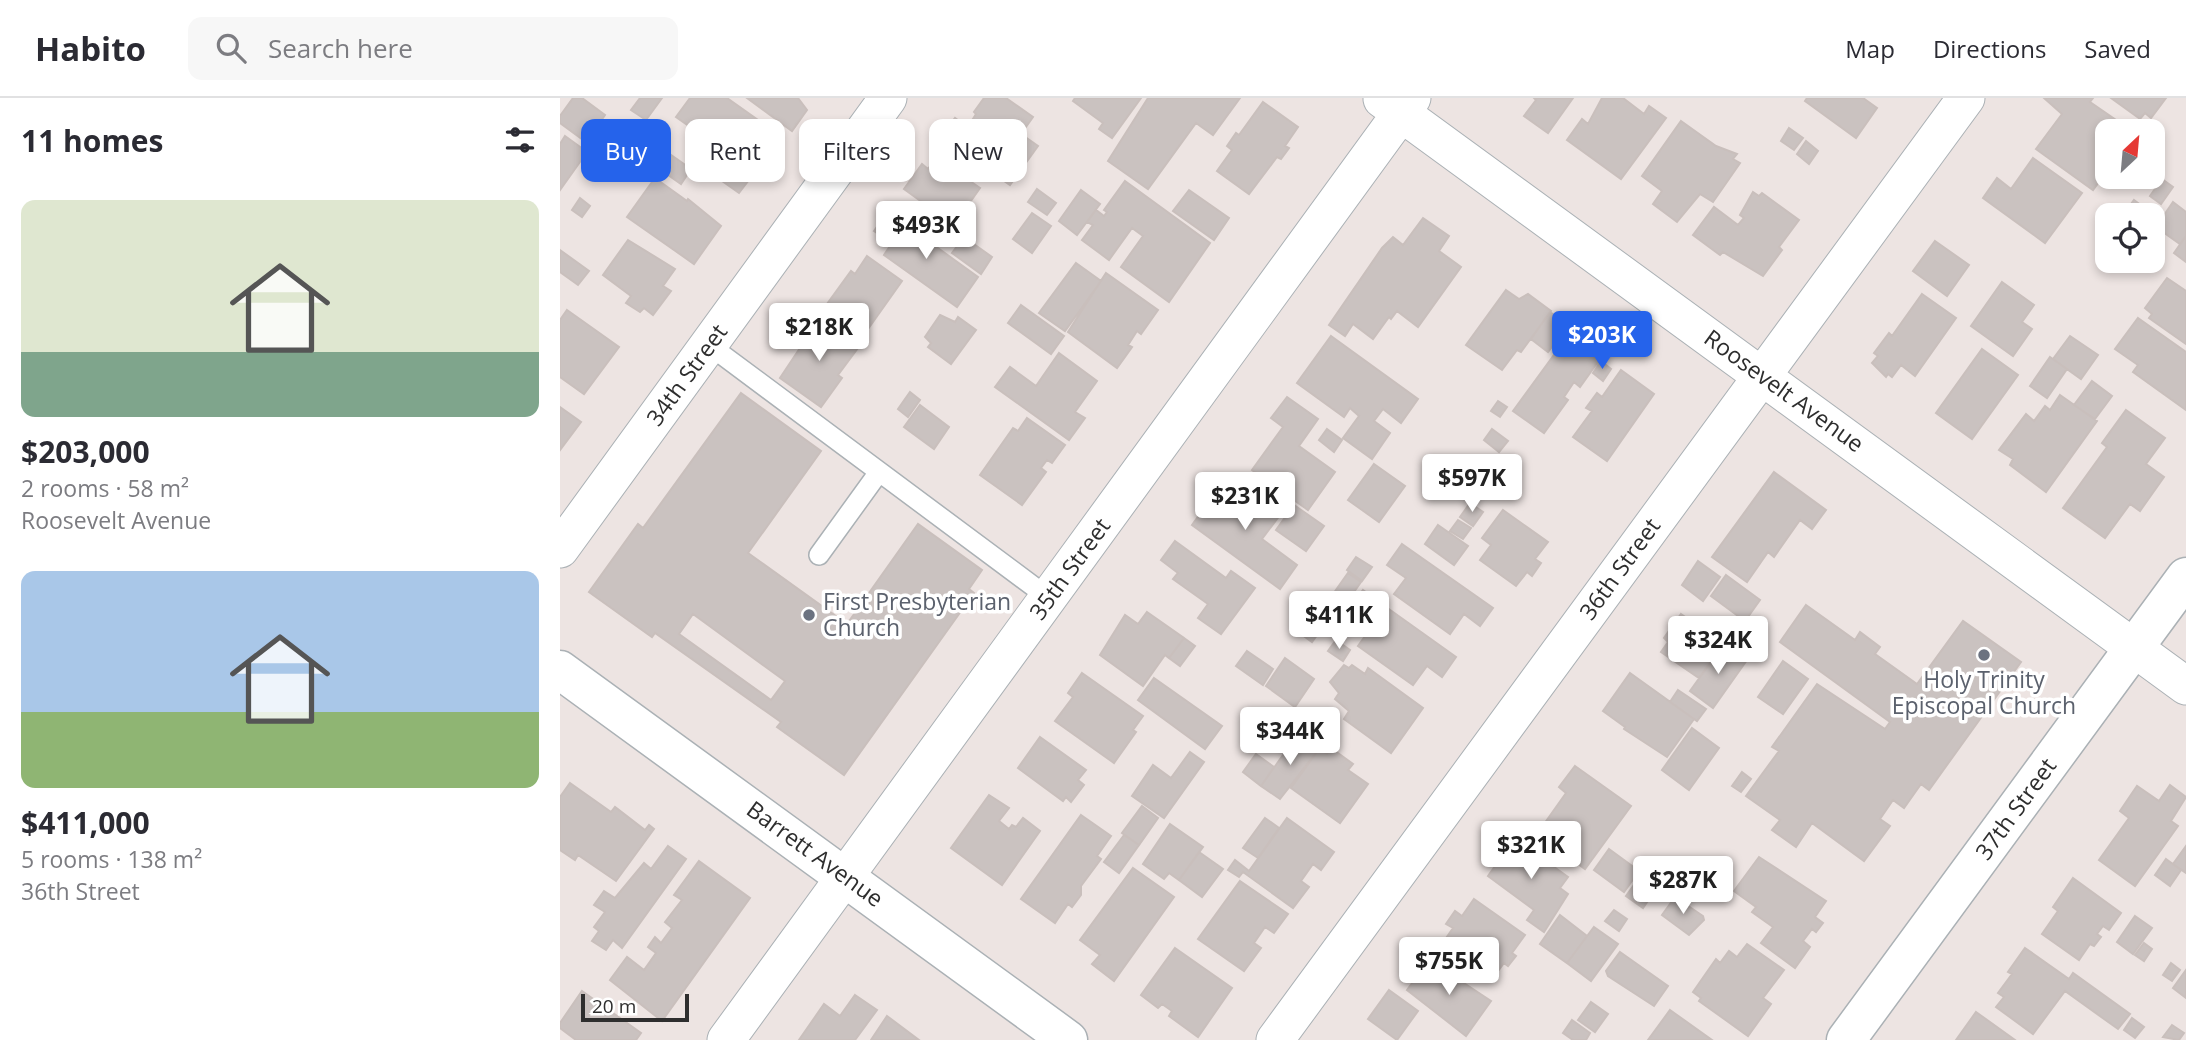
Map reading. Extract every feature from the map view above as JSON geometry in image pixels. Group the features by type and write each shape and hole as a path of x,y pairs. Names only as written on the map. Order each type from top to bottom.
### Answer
{"main road":[{"name":"37th Street","path":"1846,1040 2186,577"},
{"name":"Barrett Avenue","path":"560,670 846,875 1069,1040"}],"street":[{"name":"34th Street","path":"560,549 888,98"},
{"name":"36th Street","path":"1275,1040 1966,98"},
{"name":"Roosevelt Avenue","path":"1399,103 1762,375 2186,686"},
{"name":"35th Street","path":"726,1040 1049,598 1399,103"}],"lane":[{"path":"709,345 1049,598"},
{"path":"819,555 879,472"}],"building":[{"path":"573,98 582,98 605,115 602,119 581,119 581,138 560,123 560,116"},
{"path":"640,98 662,98 647,119 631,110"},
{"path":"690,98 727,98 757,119 685,119 685,123 676,117"},
{"path":"747,98 798,98 807,110 792,131 785,126 785,119 776,119"},
{"path":"984,98 1006,98 1033,117 1027,126 1027,119 973,119 976,114 974,112"},
{"path":"1075,98 1141,98 1112,138 1099,129 1103,123 1073,101"},
{"path":"1148,98 1240,98 1213,135 1196,123 1148,189 1108,161"},
{"path":"1534,98 1573,98 1548,133 1524,116 1536,100"},
{"path":"1602,98 1623,98 1644,114 1649,106 1666,118 1621,179 1567,140 1582,119 1588,124"},
{"path":"1807,98 1863,98 1877,108 1856,138 1805,101"},
{"path":"2044,98 2093,98 2090,102 2115,119 2095,119 2093,190 2036,149 2062,114"},
{"path":"2111,98 2166,98 2151,118 2145,113 2140,119"},
{"path":"1263,102 1298,127 1285,146 1289,148 1281,159 1277,157 1249,194 1217,171 1232,150 1227,146 1236,133 1239,135"},
{"path":"1681,121 1716,146 1737,154 1733,159 1740,163 1713,202 1700,194 1677,222 1653,204 1662,191 1642,176"},
{"path":"1789,128 1803,138 1794,150 1781,141"},
{"path":"565,136 581,148 581,160 560,190 560,144"},
{"path":"1027,138 1038,146 1027,161"},
{"path":"1806,141 1818,151 1809,164 1797,154"},
{"path":"671,155 685,165 685,178 681,184 671,177"},
{"path":"2033,158 2082,193 2045,243 1983,198 1997,178 2011,189"},
{"path":"922,164 928,169 929,182 971,182 980,188 954,225 904,189 909,182 915,182 915,174"},
{"path":"1125,181 1210,243 1169,302 1121,267 1143,236 1132,228 1109,260 1082,240 1093,225 1087,222 1096,210 1104,216 1107,212 1104,210"},
{"path":"2165,181 2173,187 2162,203 2150,196 2155,189 2165,189"},
{"path":"652,182 661,182 687,201 688,199 721,226 694,264 627,217"},
{"path":"723,182 747,182 739,193"},
{"path":"1037,189 1056,203 1047,215 1028,202"},
{"path":"1081,190 1100,204 1077,235 1059,221"},
{"path":"1189,190 1229,218 1214,240 1173,211"},
{"path":"1753,192 1759,196 1762,193 1799,220 1779,247 1782,250 1763,276 1723,252 1720,255 1693,235 1714,207 1738,225 1744,218 1740,215"},
{"path":"580,198 590,206 582,217 572,210"},
{"path":"2173,202 2186,212 2186,236 2180,244 2165,233 2165,214"},
{"path":"888,212 978,277 957,307 884,255 892,243 874,231"},
{"path":"1032,213 1051,226 1032,253 1013,239"},
{"path":"1423,218 1449,236 1439,251 1461,267 1418,327 1397,311 1391,319 1389,317 1373,339 1353,324 1345,336 1329,325 1382,248 1393,237 1403,245"},
{"path":"2186,236 2186,262 2174,253"},
{"path":"964,237 992,257 981,274 952,253"},
{"path":"628,240 675,269 663,286 671,291 653,315 644,308 640,312 626,303 631,296 603,275"},
{"path":"1935,241 1969,265 1947,296 1913,271"},
{"path":"560,250 589,271 578,285 560,272"},
{"path":"867,256 902,281 858,343 819,315 851,271 855,274"},
{"path":"1076,263 1101,281 1065,331 1039,313"},
{"path":"1106,273 1158,310 1141,334 1137,331 1128,345 1132,347 1117,368 1068,332"},
{"path":"2167,278 2186,291 2186,344 2149,318 2152,314 2145,308"},
{"path":"2002,282 2034,305 2022,322 2032,329 2013,356 1971,326"},
{"path":"1506,290 1519,299 1528,294 1551,311 1521,352 1517,350 1502,370 1466,345"},
{"path":"1922,294 1956,318 1915,376 1901,365 1892,377 1888,374 1886,377 1872,363 1878,356 1874,353 1889,333 1892,336"},
{"path":"1021,305 1064,336 1051,354 1008,323"},
{"path":"567,310 619,347 584,394 560,377 560,320"},
{"path":"1550,312 1568,325 1548,352 1531,339"},
{"path":"940,315 955,322 958,317 976,330 951,364 928,347 931,343 925,337"},
{"path":"814,317 858,348 838,375 842,378 821,407 780,378 808,336 803,332"},
{"path":"2138,318 2186,352 2186,410 2133,372 2138,365 2115,349"},
{"path":"1573,329 1605,352 1580,387 1574,382 1564,397 1568,400 1544,433 1513,411"},
{"path":"1331,336 1418,399 1401,423 1383,409 1374,421 1390,433 1372,459 1343,438 1359,416 1350,408 1344,417 1297,383"},
{"path":"2070,336 2098,355 2081,379 2053,359"},
{"path":"1982,349 2018,375 1972,439 1936,413"},
{"path":"1059,353 1097,381 1075,412 1085,418 1069,440 995,387 1010,367 1036,386"},
{"path":"2050,357 2067,369 2047,398 2030,386"},
{"path":"1601,361 1611,369 1603,381 1593,373"},
{"path":"1621,370 1654,394 1607,461 1573,437 1592,411 1586,408 1597,393 1602,397"},
{"path":"2092,381 2112,396 2095,419 2074,405"},
{"path":"910,392 920,400 908,417 898,409"},
{"path":"741,393 821,451 748,553 847,624 918,524 982,570 969,589 974,593 844,775 777,727 781,722 655,633 652,637 589,592 638,524 643,528","holes":["693,614 785,681 771,700 679,634"]},
{"path":"2060,395 2097,421 2046,492 2010,465 2013,459 1999,450 2026,414 2034,421 2045,406 2050,410"},
{"path":"1287,397 1318,419 1299,446 1335,472 1308,510 1252,470 1283,427 1271,418"},
{"path":"1498,401 1507,407 1500,417 1491,411"},
{"path":"920,405 949,427 934,449 904,427"},
{"path":"560,407 581,422 560,450"},
{"path":"2126,410 2165,438 2146,464 2164,477 2140,511 2130,504 2105,538 2063,508 2107,447 2102,443"},
{"path":"1027,418 1065,445 1052,463 1047,460 1041,468 1046,472 1022,505 980,475 1013,428 1018,431"},
{"path":"1327,429 1342,440 1334,452 1319,440"},
{"path":"1492,429 1508,441 1499,452 1484,440"},
{"path":"1374,464 1405,486 1379,522 1348,500"},
{"path":"1774,472 1826,510 1812,529 1800,520 1774,557 1768,552 1747,582 1712,557"},
{"path":"1225,479 1280,515 1262,539 1297,565 1280,589 1192,525"},
{"path":"1470,503 1483,512 1473,526 1460,517"},
{"path":"1294,505 1324,526 1306,551 1276,530"},
{"path":"1503,510 1548,542 1535,559 1541,563 1532,576 1527,572 1516,586 1480,560 1491,545 1482,538"},
{"path":"1458,520 1471,528 1463,539 1450,531"},
{"path":"1438,525 1468,546 1454,565 1425,544"},
{"path":"1175,541 1226,578 1231,571 1255,588 1221,634 1198,618 1208,604 1173,579 1178,573 1161,560"},
{"path":"1402,544 1493,608 1480,626 1464,614 1450,634 1394,594 1406,578 1387,565"},
{"path":"1356,557 1372,567 1362,581 1347,570"},
{"path":"1698,561 1720,577 1703,601 1682,585"},
{"path":"1348,573 1361,582 1344,606 1331,597"},
{"path":"1726,575 1760,600 1745,621 1711,596"},
{"path":"1363,590 1381,603 1367,623 1348,610"},
{"path":"1329,598 1344,609 1329,631 1313,620"},
{"path":"1806,605 1855,640 1860,632 1880,647 1875,654 1917,684 1963,621 2021,662 1929,790 1921,784 1904,808 1893,800 1880,819 1890,826 1864,861 1812,823 1796,847 1772,830 1780,820 1746,796 1779,751 1772,747 1817,684 1885,729 1890,722 1780,642"},
{"path":"1386,607 1456,657 1442,677 1427,666 1413,685 1358,646"},
{"path":"1147,612 1184,638 1169,658 1165,655 1143,686 1100,655 1125,615 1138,624"},
{"path":"1681,614 1698,626 1703,623 1725,642 1699,678 1661,652 1668,642 1664,638"},
{"path":"1309,623 1320,631 1312,642 1301,634"},
{"path":"1184,638 1195,646 1180,666 1169,658"},
{"path":"1336,640 1350,650 1343,661 1328,651"},
{"path":"1724,644 1747,660 1713,708 1690,691"},
{"path":"1247,651 1273,669 1263,685 1236,666"},
{"path":"1285,658 1314,679 1295,707 1266,686"},
{"path":"1783,661 1808,679 1783,714 1758,697"},
{"path":"1344,665 1349,668 1352,665 1365,674 1368,668 1423,708 1391,753 1344,719 1349,711 1335,699 1339,693 1330,682"},
{"path":"1082,673 1143,716 1133,730 1136,732 1114,763 1055,721 1073,697 1068,693"},
{"path":"1630,673 1694,719 1667,757 1624,729 1625,727 1603,711"},
{"path":"1154,678 1222,726 1205,749 1138,700"},
{"path":"1678,690 1706,709 1697,721 1670,702"},
{"path":"1692,728 1719,748 1689,790 1662,770"},
{"path":"1298,734 1319,749 1280,799 1261,786"},
{"path":"1040,737 1086,770 1078,780 1084,785 1071,802 1066,797 1063,801 1018,768"},
{"path":"1331,748 1353,764 1348,770 1368,784 1340,823 1291,788 1319,749 1327,754"},
{"path":"1190,752 1204,762 1164,818 1132,796 1153,765 1171,778"},
{"path":"1256,754 1274,767 1261,786 1243,772"},
{"path":"1575,766 1631,806 1585,869 1537,834 1566,793 1559,787"},
{"path":"1742,772 1751,779 1741,792 1732,786"},
{"path":"570,783 611,812 615,807 645,830 649,825 654,829 616,881 578,855 575,860 560,850 560,797"},
{"path":"2170,785 2186,797 2171,821 2178,826 2135,886 2099,860 2129,818 2120,811 2137,786 2159,801"},
{"path":"989,795 1009,808 999,821 1009,829 1012,825 1016,827 1023,818 1040,831 1002,885 951,848"},
{"path":"1142,806 1158,818 1139,845 1122,833"},
{"path":"1081,815 1111,836 1097,856 1101,859 1081,886 1081,895 1072,907 1068,904 1055,923 1021,899"},
{"path":"1265,818 1279,828 1258,858 1243,848"},
{"path":"1287,818 1334,852 1321,870 1313,864 1301,881 1309,887 1293,908 1243,872 1239,877 1228,870 1235,860 1249,871"},
{"path":"1170,824 1203,847 1179,880 1169,873 1164,879 1143,864"},
{"path":"1518,834 1546,854 1543,859 1568,877 1560,888 1568,894 1544,932 1527,920 1534,910 1488,876"},
{"path":"1124,835 1139,845 1119,873 1104,862"},
{"path":"668,846 686,859 622,948 613,940 606,950 592,941 599,931 594,927 605,912 594,905 604,891 615,898 644,863 651,869"},
{"path":"2186,846 2186,873 2173,864"},
{"path":"1609,849 1639,871 1624,892 1594,870"},
{"path":"1199,852 1223,869 1202,897 1179,880"},
{"path":"1759,857 1826,901 1815,917 1823,923 1816,932 1812,929 1803,941 1810,947 1795,968 1761,943 1773,927 1752,912 1756,907 1734,891"},
{"path":"2166,859 2181,870 2170,886 2155,875"},
{"path":"699,861 750,898 662,1021 610,980 627,957 644,970 656,953 648,947 655,937 661,943 672,928 665,922 682,900 674,895"},
{"path":"1133,868 1174,897 1114,981 1092,964 1100,955 1080,940"},
{"path":"1642,874 1658,886 1643,908 1626,896"},
{"path":"2073,878 2121,913 2109,930 2103,926 2097,934 2101,937 2094,946 2090,944 2079,960 2042,934 2058,911 2053,907"},
{"path":"1240,881 1288,914 1274,933 1265,927 1254,943 1261,948 1244,971 1198,939"},
{"path":"1675,897 1703,916 1704,920 1689,935 1662,915"},
{"path":"1474,899 1525,935 1512,953 1516,956 1508,966 1504,963 1495,975 1468,955 1464,960 1442,944 1453,928 1446,924 1455,911 1462,916"},
{"path":"1614,910 1627,919 1619,931 1605,921"},
{"path":"1560,915 1587,936 1567,963 1540,944"},
{"path":"2135,916 2152,928 2133,954 2117,942"},
{"path":"1594,927 1618,944 1591,981 1567,963"},
{"path":"2144,943 2152,949 2144,961 2135,955"},
{"path":"1747,944 1784,970 1763,998 1771,1004 1748,1036 1699,1001 1701,998 1693,992 1716,959 1720,963 1729,951 1737,957"},
{"path":"1175,948 1232,988 1198,1037 1169,1016 1172,1011 1162,1004 1158,1008 1141,995"},
{"path":"2025,948 2069,979 2073,973 2130,1014 2118,1029 2065,991 2033,1034 1996,1007 2004,997 1998,993 2012,974 2008,972"},
{"path":"1620,952 1668,986 1654,1006 1608,976 1606,971"},
{"path":"1429,960 1491,1001 1466,1036 1407,990"},
{"path":"2171,963 2180,970 2172,981 2163,975"},
{"path":"2186,970 2186,998 2173,988"},
{"path":"1389,990 1418,1011 1397,1040 1368,1019"},
{"path":"582,991 641,1033 636,1040 576,1040 560,1028 560,1023"},
{"path":"855,995 877,1010 855,1040 799,1040 824,1004 840,1016"},
{"path":"1591,1002 1608,1014 1595,1032 1578,1020"},
{"path":"1670,1010 1712,1040 1648,1040"},
{"path":"1976,1012 2015,1040 1956,1040"},
{"path":"887,1016 919,1040 871,1040"},
{"path":"2132,1018 2144,1027 2135,1038 2124,1030"},
{"path":"1572,1020 1590,1033 1586,1040 1573,1040 1563,1033"},
{"path":"2172,1025 2184,1033 2179,1040 2163,1037"}],"place":[{"name":"First Presbyterian Church","path":"809,615"},
{"name":"Holy Trinity Episcopal Church","path":"1984,655"}]}
